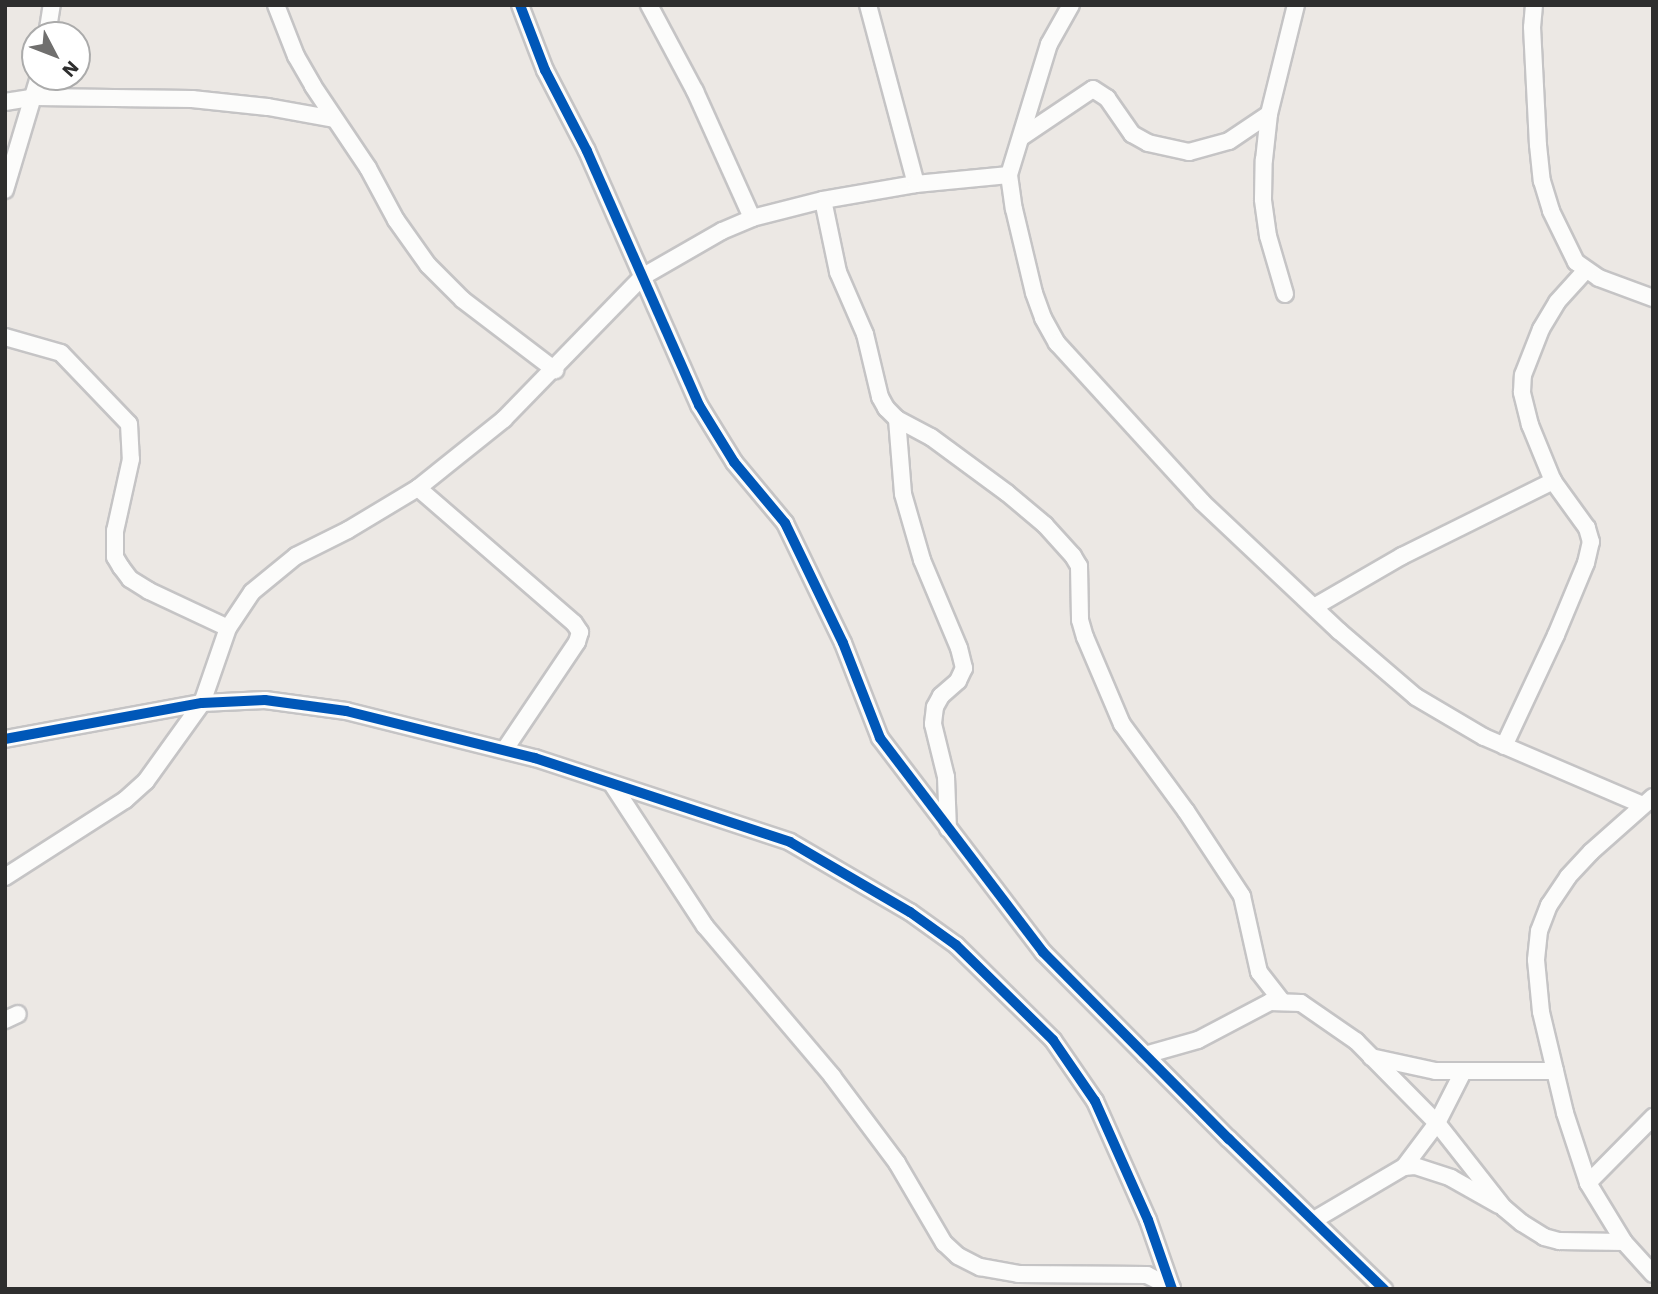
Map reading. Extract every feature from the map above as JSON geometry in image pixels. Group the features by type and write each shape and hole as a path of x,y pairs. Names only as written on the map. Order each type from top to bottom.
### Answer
{"street":[{"path":"276,5 296,56 334,119 368,168 396,220 428,265 463,300 555,370"},
{"path":"520,5 545,69 586,152 699,405 734,462 785,523 843,643 880,738 1043,952 1384,1289"},
{"path":"649,5 695,91 752,218"},
{"path":"868,5 916,184"},
{"path":"1071,5 1049,44 1009,175 1014,209 1034,293 1043,318 1057,342 1202,502 1314,607 1416,697 1504,746 1648,801 1591,852 1549,905 1539,931 1536,960 1541,1012 1565,1112 1588,1183 1624,1242 1652,1271"},
{"path":"1285,294 1268,236 1263,199 1269,114 1296,5"},
{"path":"1534,5 1532,27 1542,181 1567,247 1576,262 1586,270 1653,298"},
{"path":"1023,136 1093,89 1107,98 1132,134 1149,143 1189,152 1229,141 1269,114"},
{"path":"5,190 37,91"},
{"path":"5,102 36,97 192,99 268,107 334,119"},
{"path":"5,877 125,800 146,781 202,703 228,628 252,592 296,556 348,530 418,488 504,419 555,370 602,315 642,277 711,237 752,218 823,200 916,184 1009,175"},
{"path":"823,200 838,272 865,334 880,397 897,419 931,437 1007,493 1045,525 1073,556 1079,566 1080,620 1122,724 1186,811 1242,896 1259,972 1282,1001"},
{"path":"1504,746 1566,611 1586,563 1591,542 1587,528 1553,481 1530,425 1522,392 1523,375 1552,311 1586,270"},
{"path":"5,337 61,353 129,424 131,459 115,531 115,557 130,579 149,592 228,628"},
{"path":"897,419 903,494 922,560 959,648 964,668 958,681 935,707 933,724 946,776 948,830"},
{"path":"1314,607 1402,556 1553,481"},
{"path":"418,488 574,623 579,632 577,642 505,750"},
{"path":"5,739 202,703 265,700 346,711 505,750 790,842 910,912 956,945 1008,993 1075,1067 1095,1101 1148,1220 1172,1288"},
{"path":"612,784 705,926 832,1076 897,1163 951,1250 981,1267 1017,1274 1147,1275 1172,1288"},
{"path":"1145,1055 1198,1040 1262,1005 1282,1001 1311,1008 1371,1057 1437,1122 1504,1208"},
{"path":"1371,1057 1436,1071 1555,1071"},
{"path":"1314,1220 1404,1167 1437,1122 1463,1072"},
{"path":"1588,1183 1653,1117"},
{"path":"1404,1167 1415,1166 1438,1173 1504,1208 1544,1237 1578,1243 1624,1242"},
{"path":"1076,1289 1104,1275"}],"cycle path":[{"path":"520,5 545,70 587,151 699,405 734,462 785,523 843,643 880,738 1043,952 1229,1139 1384,1289"},
{"path":"5,739 202,703 265,700 346,711 535,758 790,842 910,912 956,945 1053,1040 1095,1101 1148,1220 1172,1289"}]}
